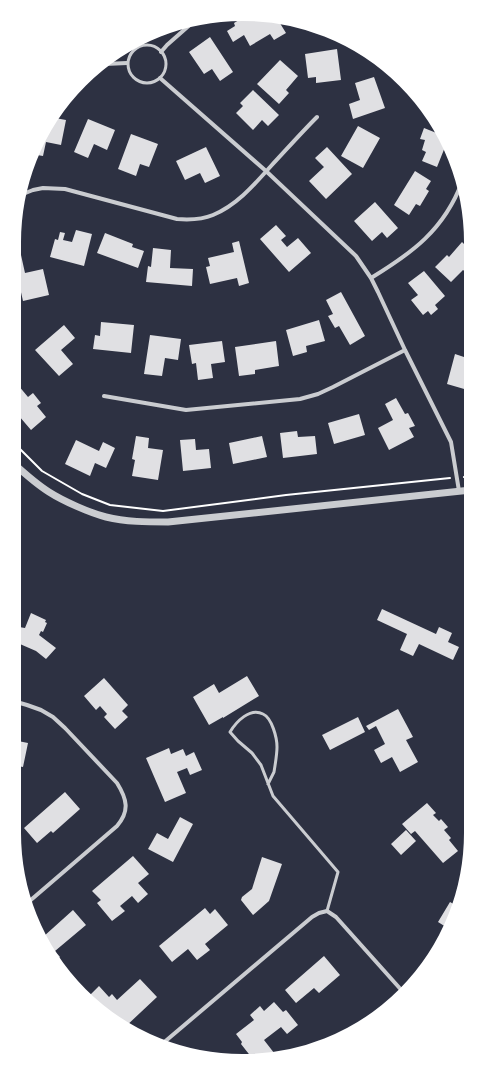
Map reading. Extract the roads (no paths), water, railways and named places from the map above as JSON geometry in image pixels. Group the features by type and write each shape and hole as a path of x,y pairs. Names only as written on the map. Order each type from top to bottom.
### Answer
{"street":[{"path":"161,52 187,27"},
{"path":"110,64 127,63"},
{"path":"160,78 266,171 356,256 371,278 405,350 452,442 460,491"},
{"path":"26,193 43,188 65,189 177,219 189,220 212,216 235,202 317,117"},
{"path":"371,278 397,262 424,241 445,214 458,190"},
{"path":"104,396 186,410 300,399 318,394 334,387 405,350"},
{"path":"20,470 50,493 78,507 106,517 140,522 168,522 465,491"},
{"path":"20,703 41,710 65,728 122,790 126,807 125,814 117,826 31,900"},
{"path":"166,1041 312,917 327,911 336,917 401,989"}],"lane":[{"path":"146,45 157,48 161,52 166,62 166,68 164,73 156,82 144,84 134,79 130,74 127,63 128,57 135,48 146,45"},
{"path":"268,784 274,772 277,747 274,730 267,718 262,713 255,712 246,715 230,732 252,753 261,765 268,784 273,796 338,872 327,911"}]}
